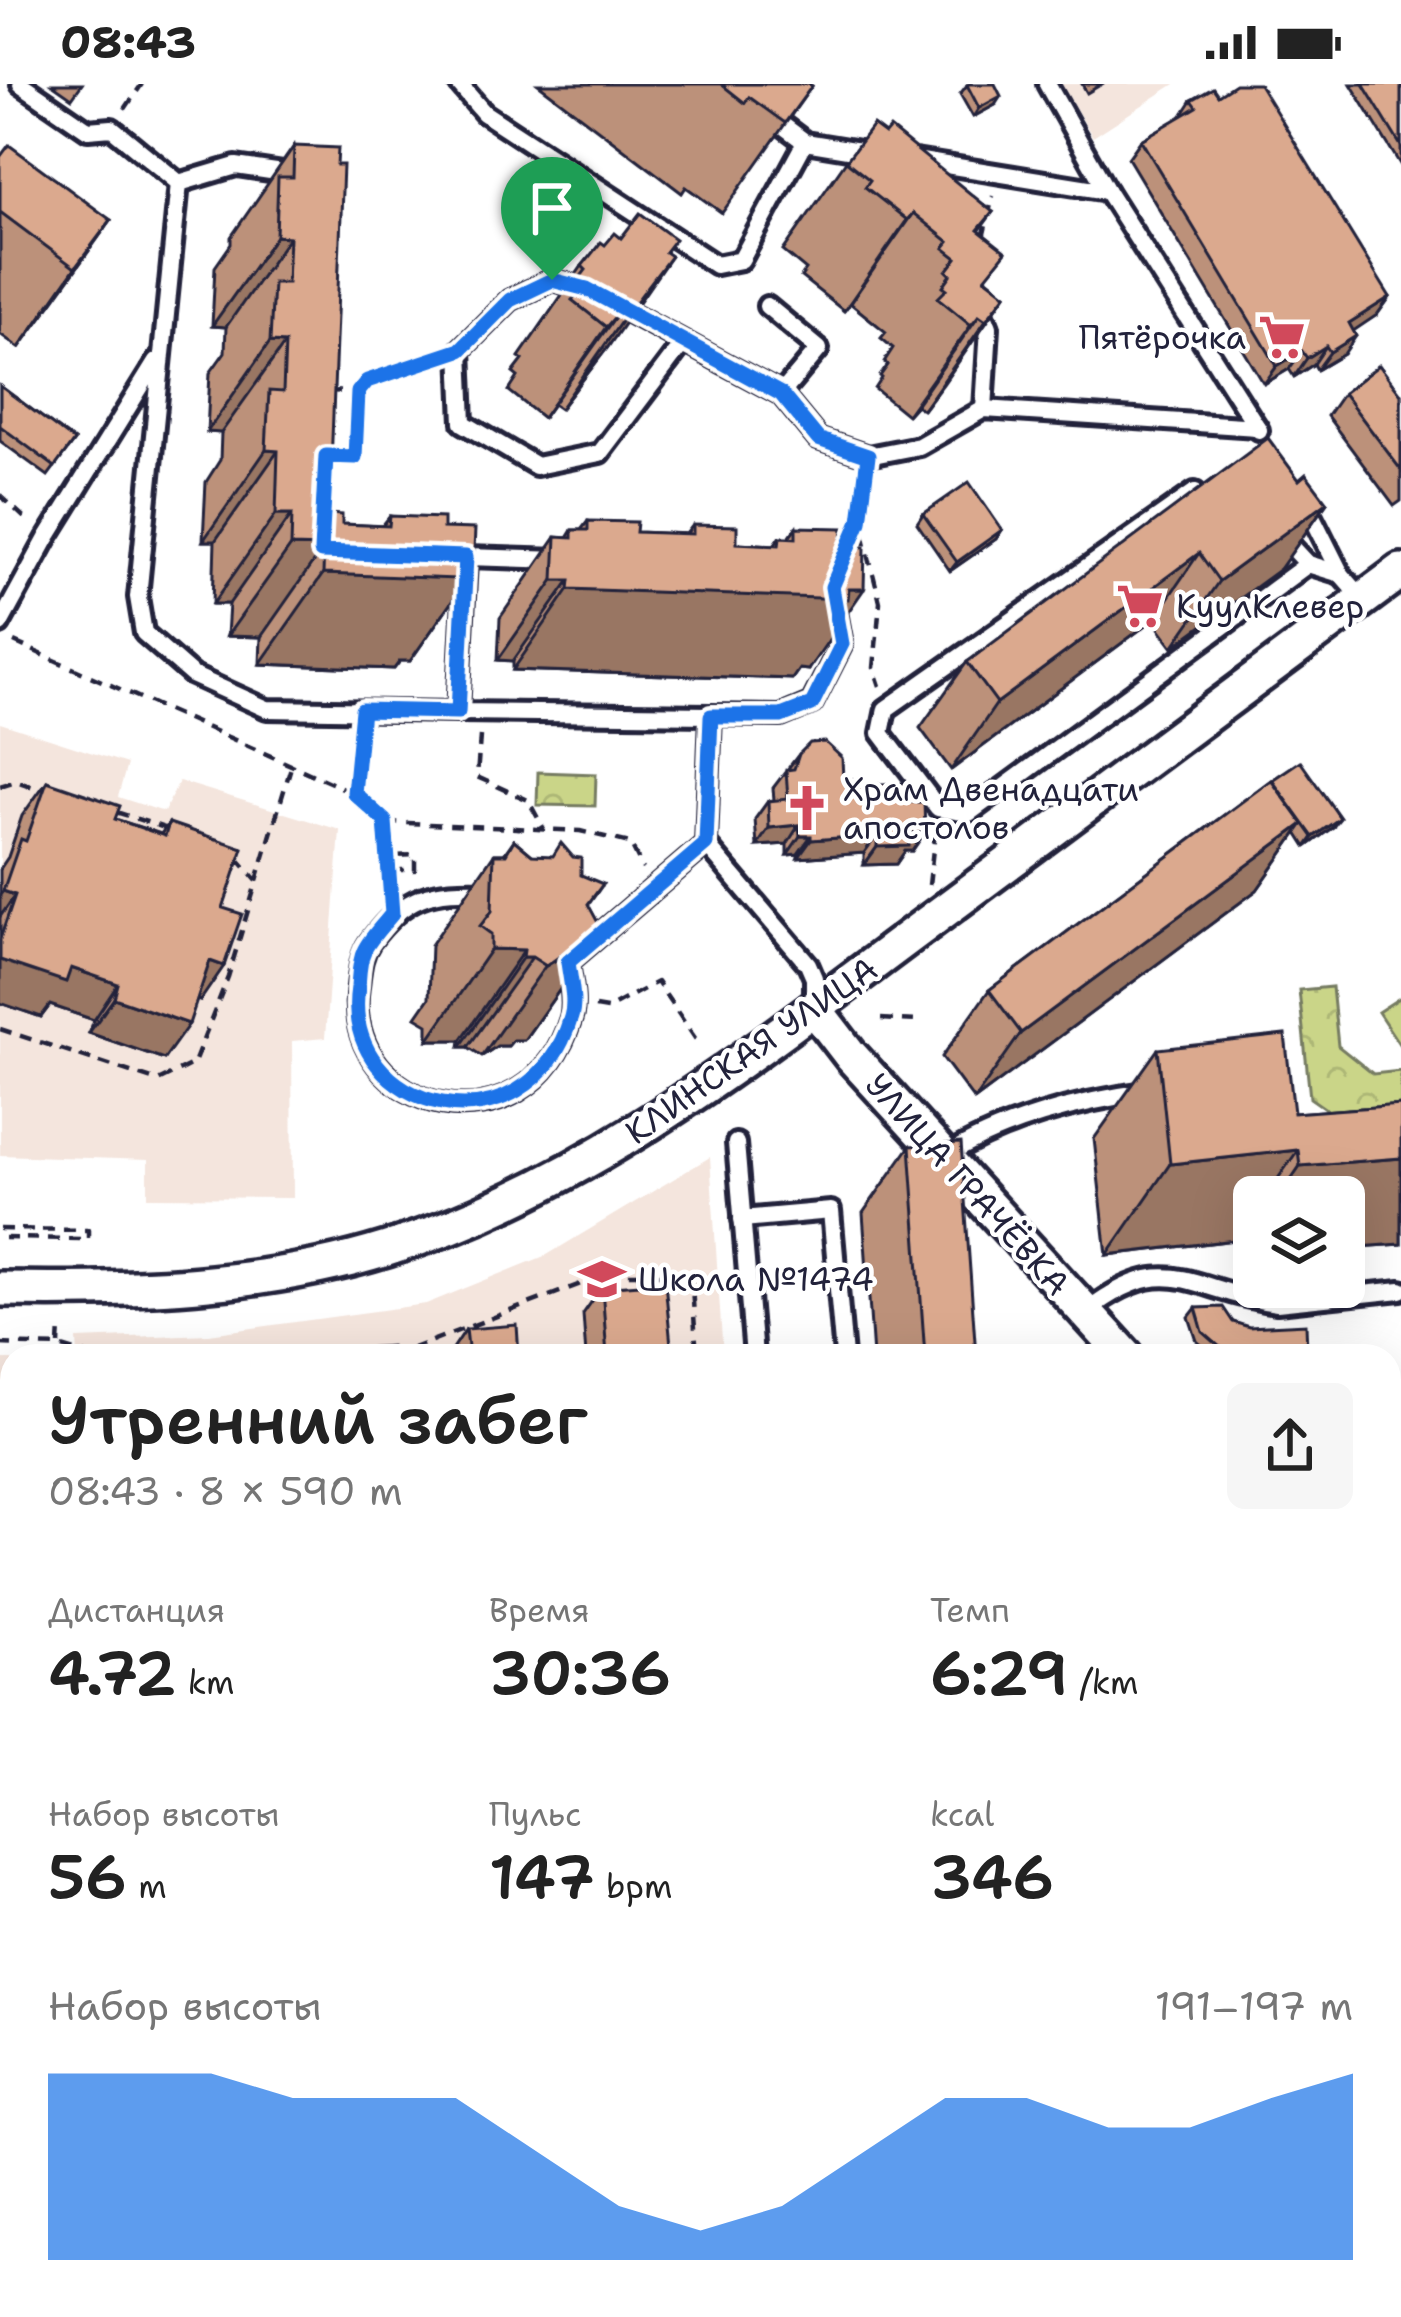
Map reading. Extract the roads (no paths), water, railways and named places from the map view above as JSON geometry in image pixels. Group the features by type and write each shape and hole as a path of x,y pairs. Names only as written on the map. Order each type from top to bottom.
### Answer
{"street":[{"name":"КЛИНСКАЯ УЛИЦА","path":"0,1289 202,1285 299,1271 385,1250 483,1215 580,1167 721,1078 1352,586 1401,571"},
{"name":"УЛИЦА ГРАЧЁВКА","path":"814,1008 851,1056 1115,1344"}],"lane":[{"path":"21,84 88,130 112,128 178,183"},
{"path":"458,84 484,113 716,265 741,260 805,142"},
{"path":"1047,84 1107,191 1269,445"},
{"path":"759,107 805,142 1107,191"},
{"path":"178,183 236,166 301,176 307,191"},
{"path":"178,183 138,597 144,633 192,675 267,709 781,716 812,704 842,644 832,587"},
{"path":"683,343 600,453 536,466 463,423 460,350 510,300 552,280 587,289 781,394 818,439 868,456 920,446 984,409 1257,428"},
{"path":"972,285 989,326 984,409"},
{"path":"767,306 819,349 781,394"},
{"path":"0,624 46,538 160,356"},
{"path":"1291,480 1352,586"},
{"path":"1217,488 1203,487 886,709 881,733 938,808 969,813 1308,563"},
{"path":"1263,517 1308,563 1352,586"},
{"path":"446,556 579,561"},
{"path":"458,712 466,557"},
{"path":"711,716 706,844 808,964 814,978 814,1008"},
{"path":"568,962 706,844"},
{"path":"508,897 494,891 440,889 392,914 363,952 354,1012 375,1062 410,1094 460,1108 510,1097 542,1075 573,1015 568,962 557,943"},
{"path":"945,1156 975,1138 1106,1097 1172,1090"},
{"path":"736,1143 753,1344"},
{"path":"742,1219 831,1211 843,1344"},
{"path":"1085,1312 1114,1290 1162,1275 1188,1277 1277,1303 1401,1290"}],"place":[{"name":"Пятёрочка","path":"1282,337"},
{"name":"КуулКлевер","path":"1140,606"},
{"name":"Храм Двенадцати апостолов","path":"807,808"},
{"name":"Школа №1474","path":"602,1279"}]}
